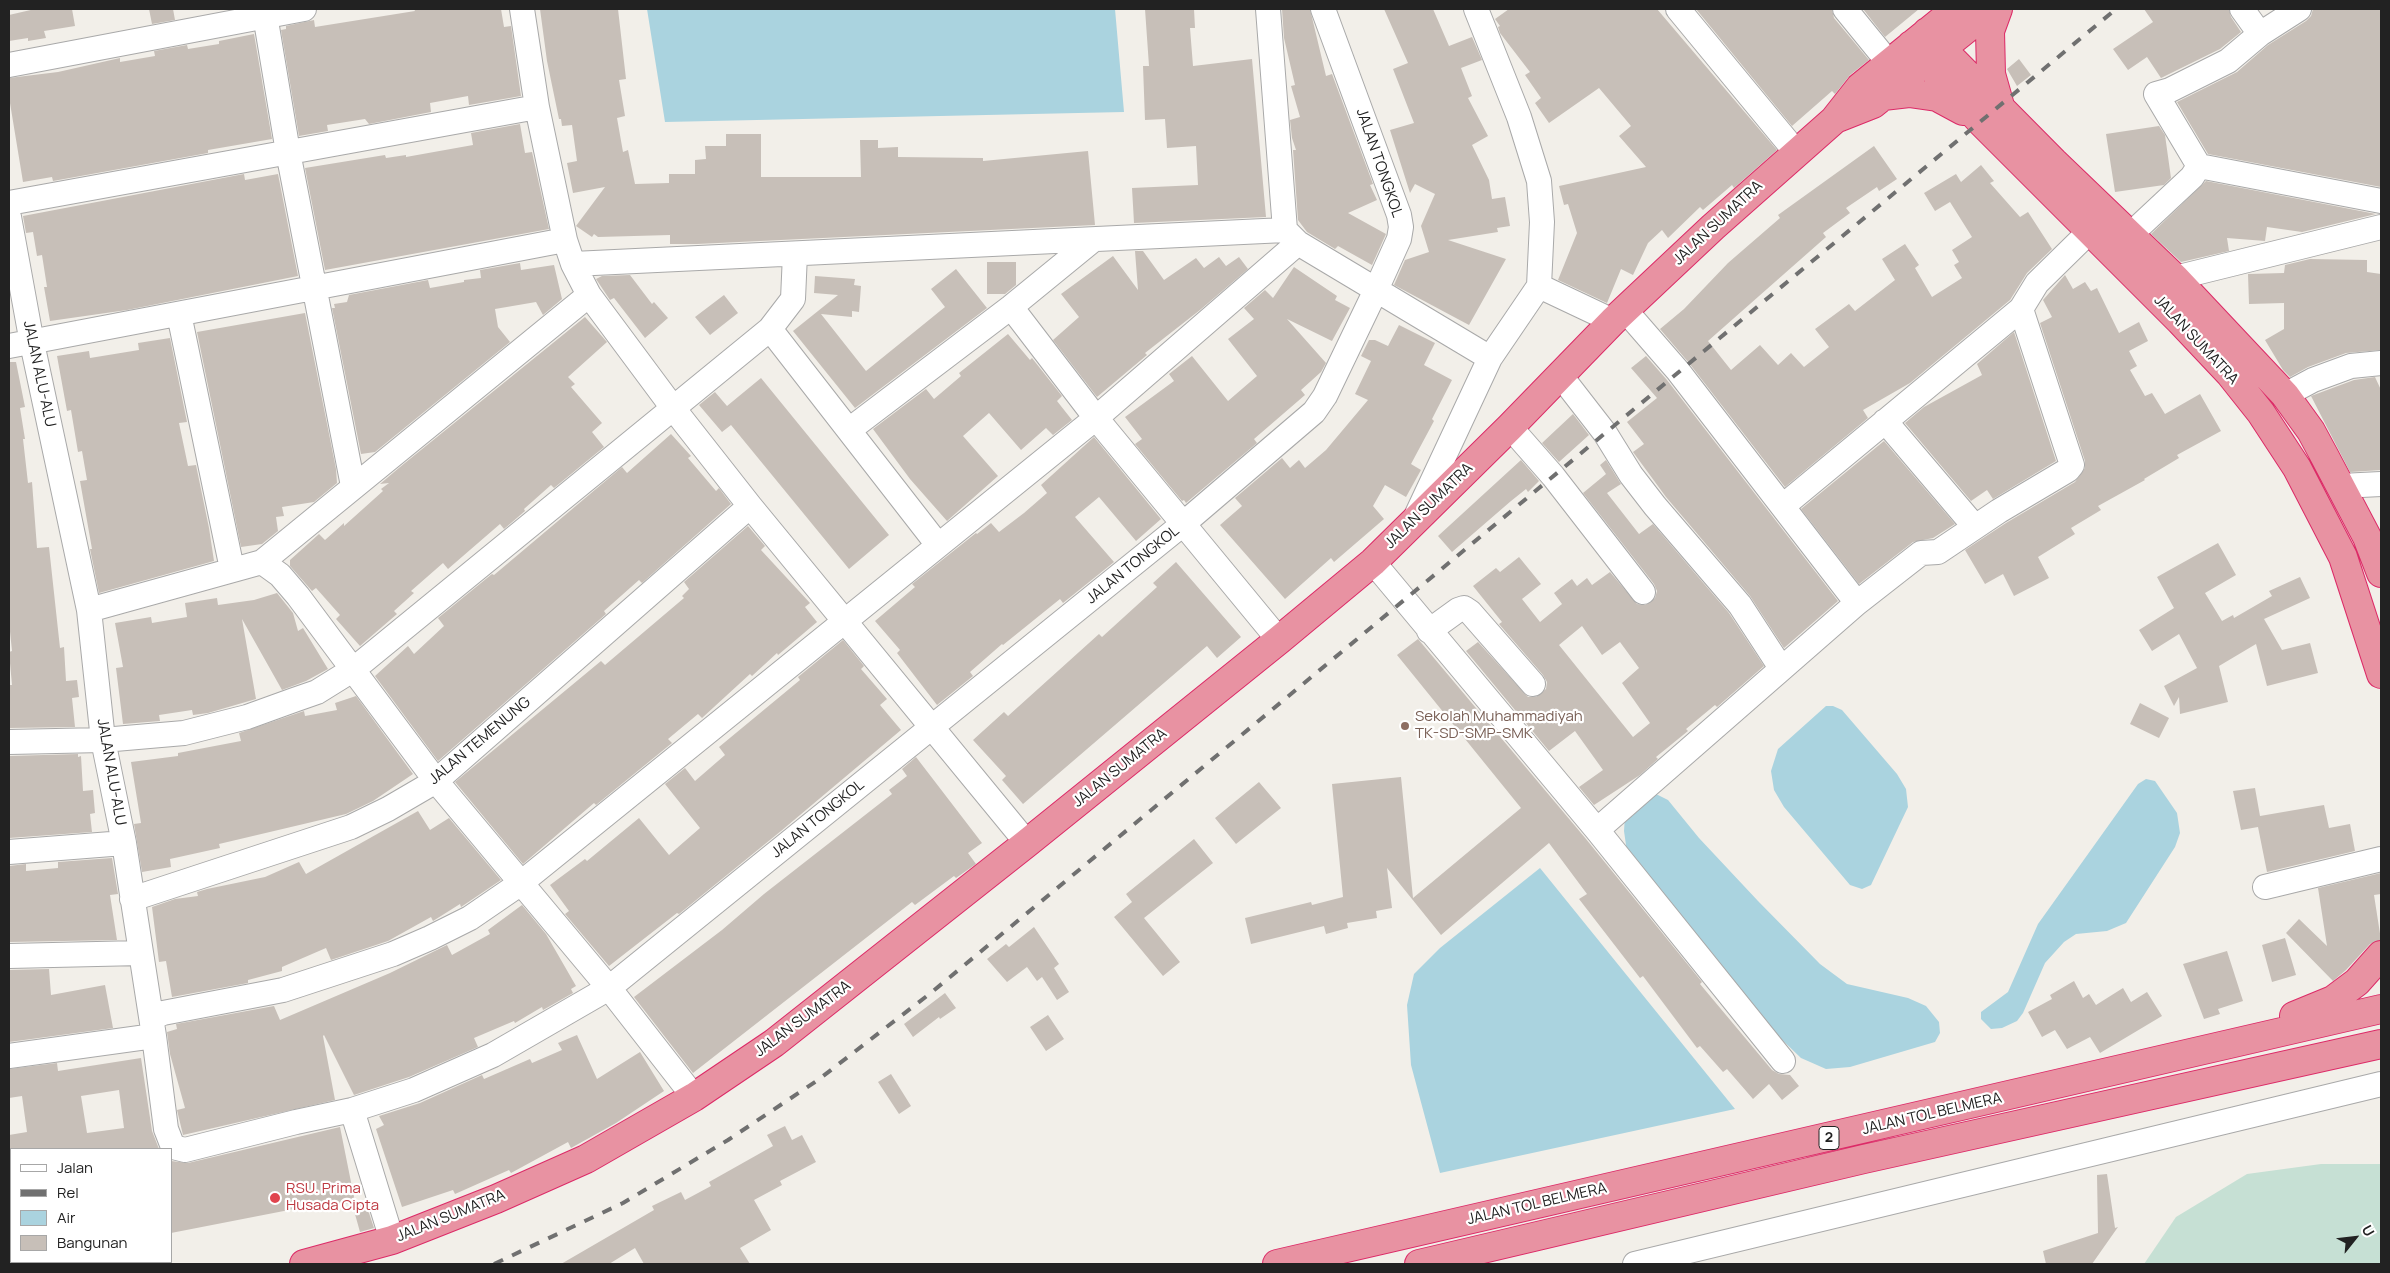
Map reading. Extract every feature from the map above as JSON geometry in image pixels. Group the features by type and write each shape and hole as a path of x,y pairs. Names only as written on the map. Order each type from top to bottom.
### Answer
{"highway":[{"name":"JALAN SUMATRA","path":"1834,120 1873,104 1883,96 1956,9"},
{"name":"JALAN SUMATRA","path":"304,1264 392,1240 496,1199 586,1158 694,1096 774,1043 1027,843 1373,562 1619,316 1796,152 1834,120 1860,87 1889,63 1926,47 1991,9"},
{"path":"1883,96 1909,93 1937,97 1991,114 1990,31 1998,9"},
{"name":"JALAN SUMATRA","path":"1926,47 1991,114 2089,232 2180,321 2230,374 2261,413 2297,468 2343,557 2364,615 2381,674"},
{"name":"JALAN SUMATRA","path":"1991,114 2054,162 2131,234 2285,395 2311,431 2341,486 2367,537 2381,573"},
{"path":"2172,1058 2306,1012 2333,1000 2357,982 2381,955"},
{"name":"JALAN TOL BELMERA","path":"1277,1264 2381,1009"},
{"name":"JALAN TOL BELMERA","path":"1419,1264 1864,1159 2381,1044"}],"street":[{"path":"9,65 265,12 304,9"},
{"path":"522,9 537,107 565,240 573,264 589,295 673,408 750,506 1027,843"},
{"path":"1268,9 1291,237"},
{"name":"JALAN TONGKOL","path":"352,1110 414,1090 492,1056 609,988 1183,524 1314,412 1325,396 1376,290 1399,238 1401,227 1399,214 1323,9"},
{"path":"1414,522 1490,358 1539,286 1542,215 1539,181 1519,117 1476,9"},
{"path":"1678,9 1796,152"},
{"path":"1845,9 1889,63"},
{"path":"2242,9 2260,34"},
{"path":"2299,9 2260,34 2228,61 2170,90 2156,94 2199,166 2381,201"},
{"path":"265,12 288,152 353,486"},
{"path":"9,203 537,107"},
{"path":"2131,234 2192,178 2199,166"},
{"name":"JALAN ALU-ALU","path":"9,217 20,345 89,610 103,740 124,843 153,1027 166,1129 170,1143 178,1150 185,1150 352,1110"},
{"path":"2175,278 2381,227"},
{"path":"1783,506 2021,309 2037,283 2089,232"},
{"path":"9,1056 153,1027 163,1013 283,990 393,954 470,918 521,883 1096,418 1291,237"},
{"path":"573,264 1094,240 1291,237 1490,358"},
{"path":"20,345 565,240"},
{"path":"849,430 1011,307 1094,240"},
{"path":"9,742 103,740 184,733 246,716 317,692 354,670 770,329 794,299 795,254"},
{"path":"1539,286 1619,316 1678,371 1783,506 1806,540 1857,603"},
{"path":"89,610 262,562 589,295"},
{"path":"1011,307 1096,418 1279,640"},
{"path":"1596,830 1857,603 1920,554 1938,552 2062,474 2072,465 2021,309"},
{"path":"179,314 232,569"},
{"path":"770,329 938,544"},
{"path":"2285,395 2312,380 2352,366 2381,363"},
{"path":"1560,375 1604,433 1631,475 1655,506 1740,605 1781,668"},
{"path":"1885,420 1975,527"},
{"path":"1510,427 1553,476 1643,592"},
{"path":"2341,486 2381,484"},
{"name":"JALAN TEMENUNG","path":"132,899 351,826 388,809 436,781 750,506"},
{"path":"262,562 286,582 436,781 609,988 694,1096"},
{"path":"1373,562 1596,830 1783,1061"},
{"path":"1429,631 1458,610 1464,608 1470,612 1533,684"},
{"path":"9,852 124,843"},
{"path":"2265,887 2381,859"},
{"path":"9,956 141,953"},
{"path":"1635,1264 2381,1084"},
{"path":"352,1110 392,1240"}],"green space":[{"path":"2321,1164 2381,1164 2381,1264 2144,1264 2176,1217 2247,1174"}],"water":[{"path":"647,9 1115,9 1124,112 665,122"},
{"path":"1826,706 1833,706 1842,710 1897,774 1906,789 1908,807 1871,885 1862,889 1850,885 1784,807 1774,790 1771,771 1778,749"},
{"path":"2146,779 2155,781 2177,813 2180,833 2175,847 2126,923 2107,931 2076,934 2064,942 2045,963 2023,1013 2017,1021 2002,1028 1991,1029 1981,1019 1981,1012 2008,992 2038,924 2138,784"},
{"path":"1656,794 1668,800 1699,838 1820,964 1847,984 1908,998 1926,1006 1939,1022 1940,1033 1935,1042 1850,1067 1826,1069 1801,1058 1775,1033 1638,872 1627,852 1624,831 1625,816"},
{"path":"1540,868 1735,1109 1440,1173 1411,1065 1407,1005 1414,974 1440,948"}],"building":[{"path":"35,9 72,9 75,26 44,31 46,38 28,41 28,38 9,41 9,15"},
{"path":"149,9 173,9 175,20 152,24"},
{"path":"414,9 501,9 504,27 511,26 521,96 469,105 468,96 430,103 431,112 369,124 365,119 327,125 328,131 299,136 281,30 286,29 286,26 314,20 315,27 415,11"},
{"path":"540,9 618,9 626,79 619,80 625,116 617,118 623,152 628,150 635,184 669,183 669,174 695,174 695,160 706,159 705,146 726,146 726,134 761,134 761,177 861,177 860,140 878,140 878,148 898,147 898,157 983,158 983,161 1088,151 1095,225 697,244 670,244 670,235 598,237 594,234 592,237 576,226 605,187 573,193 567,163 577,161 572,125 562,126 561,119 559,119 547,61"},
{"path":"1145,9 1194,9 1195,28 1190,28 1193,66 1252,59 1266,217 1134,223 1132,188 1198,185 1196,146 1167,148 1165,119 1145,120 1143,66 1149,66"},
{"path":"1282,9 1310,9 1326,76 1332,74 1373,184 1370,185 1377,200 1348,213 1386,234 1372,265 1338,246 1335,249 1307,232 1298,220 1293,150 1296,150 1292,138 1290,120 1300,117 1291,86 1295,85 1284,38"},
{"path":"1384,9 1433,9 1449,46 1472,37 1482,60 1461,68 1472,96 1468,98 1488,136 1472,145 1489,180 1492,199 1505,197 1510,226 1497,228 1498,232 1448,240 1506,259 1469,325 1394,285 1405,260 1429,252 1421,226 1435,194 1415,184 1410,193 1390,130 1414,123 1393,69 1408,63"},
{"path":"1509,9 1657,9 1777,150 1734,188 1732,185 1703,210 1700,207 1668,238 1662,230 1648,243 1633,275 1621,269 1607,303 1558,280 1577,233 1568,204 1564,205 1559,186 1646,167 1619,136 1631,126 1599,88 1549,123 1535,103 1541,98 1525,75 1530,72 1500,33 1498,27 1500,26 1495,19"},
{"path":"1696,9 1832,9 1834,18 1869,60 1850,75 1835,94 1832,91 1792,126"},
{"path":"1863,9 1919,9 1885,37"},
{"path":"2144,9 2229,9 2231,17 2241,32 2220,49 2161,78 2147,57 2128,70 2113,49 2153,22"},
{"path":"2313,9 2381,9 2381,187 2208,154 2177,102 2237,72 2268,45 2306,21 2311,16"},
{"path":"254,34 272,139 208,150 208,153 53,181 52,177 23,182 9,97 9,78 58,72 120,58 120,62 155,56 154,51 187,45 188,49 219,44 219,41"},
{"path":"2019,59 2031,75 2017,86 2007,69"},
{"path":"520,124 525,153 532,152 549,229 325,270 305,168 385,155 386,158 406,155 406,157 473,145 471,133"},
{"path":"2159,126 2165,135 2171,178 2164,185 2115,192 2106,134"},
{"path":"1874,146 1897,179 1879,191 1877,187 1846,208 1850,213 1823,233 1826,237 1708,341 1731,370 1760,345 1778,365 1791,353 1804,367 1829,347 1815,329 1849,304 1855,311 1895,280 1882,259 1905,244 1919,265 1915,268 1932,297 1962,278 1954,265 1959,262 1952,250 1972,237 1950,202 1935,211 1924,193 1956,174 1961,182 1981,165 1994,181 1990,183 2020,217 2028,212 2052,249 2027,273 2010,300 1910,383 1863,410 1868,418 1785,487 1689,363 1660,329 1684,309 1728,263 1780,218 1778,215"},
{"path":"244,174 245,180 278,174 298,276 127,310 50,321 44,287 47,287 42,255 37,256 33,232 26,233 23,216"},
{"path":"2206,181 2376,214 2302,232 2267,227 2265,241 2227,238 2229,251 2181,262 2151,234"},
{"path":"1135,251 1143,251 1164,280 1196,258 1204,268 1219,257 1226,266 1239,257 1248,269 1145,353 1147,355 1097,397 1053,340 1079,317 1061,294 1113,256 1138,290"},
{"path":"2310,259 2367,260 2367,272 2381,274 2381,350 2346,353 2308,367 2290,377 2283,370 2265,340 2284,329 2284,303 2249,304 2248,274 2284,273 2285,265"},
{"path":"987,262 1016,262 1016,285 1005,294 987,294"},
{"path":"520,263 521,270 554,265 562,299 543,315 536,302 495,309 498,327 510,342 375,452 361,454 332,308 335,308 334,304 347,302 349,295 428,280 430,288 464,282 464,280 481,278 480,270"},
{"path":"1294,267 1337,296 1335,300 1350,308 1332,341 1287,319 1326,363 1321,372 1301,390 1305,395 1254,439 1257,443 1186,503 1184,500 1182,501 1135,444 1142,439 1125,417 1174,381 1169,374 1192,356 1228,401 1257,376 1228,339 1254,319 1244,308 1265,290 1273,298"},
{"path":"956,269 987,308 855,408 793,331 838,295 814,293 815,276 855,279 854,285 861,286 859,312 852,311 852,317 821,314 866,371 945,307 931,289"},
{"path":"630,275 652,304 654,302 668,318 645,338 614,298 610,300 596,279 602,276"},
{"path":"2065,275 2073,289 2085,282 2091,291 2097,288 2119,333 2139,322 2148,341 2129,351 2137,366 2130,370 2145,396 2152,393 2165,414 2200,394 2221,431 2177,455 2179,458 2145,480 2098,506 2101,510 2071,528 2075,534 2038,557 2049,578 2014,596 2003,574 1985,584 1965,550 2075,482 2085,468 2085,461 2040,323 2052,317 2043,300"},
{"path":"724,295 738,313 710,335 695,317"},
{"path":"305,313 336,469 337,483 314,502 282,507 284,516 276,517 278,531 262,544 241,547 197,332"},
{"path":"585,317 607,342 568,377 575,384 571,387 602,423 592,432 604,447 554,488 551,485 504,529 500,524 448,569 443,563 411,591 414,593 394,611 397,614 360,646 336,619 340,615 316,588 312,591 290,566 290,560 319,534 325,540 344,523 344,526 383,491 381,489 389,483 380,484"},
{"path":"1399,325 1435,343 1424,365 1452,380 1432,419 1434,421 1411,464 1421,470 1406,497 1385,485 1373,506 1384,519 1334,562 1331,558 1285,599 1220,525 1242,506 1235,498 1282,458 1290,468 1299,460 1305,468 1326,450 1368,400 1355,394 1371,361 1361,356 1369,340 1375,340 1388,346"},
{"path":"2014,332 2056,461 1993,499 1987,490 1971,501 1905,423 1924,407 1982,375 1977,364"},
{"path":"1008,334 1030,360 1032,358 1062,396 1057,401 1072,420 1053,435 1046,428 1021,450 989,413 963,436 998,476 947,521 910,479 873,429 926,389 934,399 961,376 959,373"},
{"path":"170,338 187,422 179,423 188,466 196,465 214,561 99,593 90,549 92,549 80,481 87,480 82,451 78,452 71,410 67,411 57,356 89,351 90,358 139,350 138,343"},
{"path":"1646,356 1667,380 1838,601 1784,648 1750,596 1666,497 1633,452 1644,444 1627,422 1657,398 1631,368"},
{"path":"9,362 16,362 25,407 20,408 25,439 23,439 28,483 32,482 37,548 49,547 60,648 64,647 66,681 77,680 79,697 72,698 75,727 9,728 9,685 12,685 9,652 12,651 9,622"},
{"path":"2375,377 2381,390 2381,470 2350,472 2311,396 2354,380"},
{"path":"761,378 889,535 849,569 731,425 722,432 699,405 715,392 727,406"},
{"path":"1573,414 1589,435 1559,462 1542,443"},
{"path":"671,434 691,456 688,458 716,491 719,488 731,504 642,583 639,580 604,611 606,614 438,761 375,676 408,646 414,654 444,626 438,618 492,574 494,575 622,467 627,473"},
{"path":"1094,437 1161,519 1136,541 1099,497 1075,517 1114,562 1063,603 1060,599 1002,644 970,672 973,676 937,705 897,653 900,650 875,621 915,587 912,584 976,533 991,523 999,532 1024,513 1047,493 1041,485"},
{"path":"1884,441 1955,524 1933,538 1913,542 1859,584 1801,509"},
{"path":"1521,460 1539,481 1528,492 1526,489 1511,501 1452,552 1438,536"},
{"path":"1606,460 1621,484 1607,493 1639,534 1653,524 1729,613 1764,666 1717,707 1715,705 1686,729 1688,731 1656,757 1658,759 1640,775 1594,805 1579,787 1603,770 1575,731 1549,751 1466,651 1478,642 1528,697 1536,697 1546,689 1547,682 1543,675 1499,624 1502,622 1473,586 1496,568 1500,572 1519,557 1541,584 1522,599 1540,622 1562,604 1554,593 1572,579 1577,586 1587,578 1592,585 1610,572 1637,604 1645,605 1655,598 1657,591 1654,584 1583,493 1606,474 1600,465","holes":["1582,626 1602,655 1620,642 1639,668 1622,683 1650,723 1633,737 1559,645"]},
{"path":"748,526 765,546 761,550 810,603 805,607 817,622 778,655 777,653 752,676 750,674 702,718 698,714 668,739 672,743 596,805 594,803 523,864 455,782 601,661 605,665 684,598 682,596 689,589 684,582"},
{"path":"2218,543 2236,575 2205,593 2222,621 2233,615 2234,618 2272,596 2269,591 2300,577 2310,598 2264,619 2282,650 2310,643 2318,673 2267,686 2256,644 2219,666 2228,702 2180,714 2179,697 2174,706 2164,686 2197,668 2179,634 2152,651 2139,630 2174,608 2157,577"},
{"path":"1176,562 1241,637 1217,658 1207,646 1023,804 1002,780 1006,776 973,740 1004,712 1008,716 1099,634 1102,637 1157,587 1153,583"},
{"path":"277,593 293,613 298,631 303,628 328,669 306,681 282,690 242,619 256,699 208,713 193,715 192,710 159,715 160,721 123,724 116,668 123,667 115,623 151,617 152,623 187,617 185,603 217,598 218,605 254,600"},
{"path":"1418,639 1586,839 1702,982 1700,984 1772,1070 1779,1074 1790,1075 1799,1086 1782,1100 1769,1084 1753,1099 1727,1069 1723,1072 1700,1046 1697,1048 1643,976 1640,978 1579,899 1587,894 1549,843 1441,935 1387,868 1392,908 1376,911 1377,918 1347,923 1348,928 1326,934 1324,926 1251,944 1245,918 1311,902 1312,905 1343,897 1332,784 1401,777 1413,898 1521,808 1397,655"},
{"path":"843,640 864,666 861,669 887,699 880,705 901,730 679,914 677,913 609,966 565,914 569,911 550,885 585,859 587,861 639,818 669,855 700,828 665,784 685,768 695,781 725,755 719,747 800,680 798,677"},
{"path":"356,696 413,774 373,801 346,814 219,844 220,848 170,859 171,867 142,872 134,824 141,823 131,762 178,756 178,753 241,741 239,733 304,711 305,716 337,710 335,703"},
{"path":"2140,703 2169,718 2159,738 2130,724"},
{"path":"78,754 78,757 81,756 83,791 93,790 95,813 90,814 92,832 9,838 9,756"},
{"path":"916,757 982,843 968,853 976,864 956,878 954,876 915,905 912,902 693,1073 634,997 722,930 764,894 892,794 889,790 907,776 902,769"},
{"path":"1259,782 1281,808 1236,844 1215,818"},
{"path":"2255,788 2260,816 2324,805 2329,828 2350,824 2355,851 2267,872 2258,827 2241,830 2233,791"},
{"path":"418,811 430,830 449,818 501,880 461,907 460,904 433,921 431,917 388,941 331,960 326,948 282,967 282,971 248,980 248,983 172,997 166,961 159,962 152,907 175,899 198,896 197,892 207,889 265,877 299,862 306,874"},
{"path":"1194,839 1213,863 1144,918 1180,962 1163,976 1114,917 1132,902 1126,894"},
{"path":"112,858 118,894 110,895 117,940 9,942 9,866 26,864 26,871 58,868 58,862"},
{"path":"2381,873 2381,894 2374,895 2381,940 2370,944 2333,981 2286,933 2299,919 2327,946 2318,888"},
{"path":"522,905 546,934 576,986 571,989 573,993 543,1010 542,1007 515,1023 514,1021 474,1038 478,1047 409,1077 354,1095 324,1035 335,1100 183,1135 177,1110 185,1108 170,1054 167,1032 177,1029 176,1024 274,1006 280,1020 390,973 447,945 452,955 490,934 488,930"},
{"path":"1034,927 1059,964 1054,968 1069,992 1057,1000 1042,977 1037,981 1027,967 1007,982 987,959 1006,944 1009,947"},
{"path":"2285,938 2296,975 2272,982 2262,945"},
{"path":"2227,951 2243,1001 2218,1009 2220,1014 2204,1019 2183,964"},
{"path":"49,969 51,995 105,985 113,1028 9,1042 9,970"},
{"path":"2074,981 2083,998 2089,994 2096,1005 2123,988 2131,1002 2147,992 2162,1016 2100,1053 2090,1037 2067,1049 2055,1030 2042,1037 2028,1012 2052,999 2050,995"},
{"path":"945,993 956,1008 940,1019 939,1017 913,1037 904,1024"},
{"path":"1048,1015 1064,1039 1046,1051 1030,1027"},
{"path":"577,1035 597,1079 640,1052 664,1091 616,1123 571,1148 568,1142 511,1173 509,1170 455,1194 453,1190 402,1207 376,1129 384,1125 379,1116 420,1103 482,1075 484,1079 530,1059 532,1063 562,1050 558,1043"},
{"path":"141,1058 152,1131 159,1148 9,1149 9,1135 27,1132 22,1096 9,1098 9,1069 57,1063 58,1071","holes":["119,1090 124,1128 87,1133 81,1096"]},
{"path":"891,1074 911,1106 899,1114 878,1082"},
{"path":"785,1126 792,1140 802,1135 816,1162 780,1181 782,1185 754,1200 771,1230 740,1248 750,1264 644,1264 635,1248 609,1264 561,1264 654,1210 652,1206 681,1192 685,1200 711,1186 709,1182 773,1146 767,1135"},
{"path":"340,1127 355,1202 331,1207 330,1202 172,1233 172,1161 188,1163"},
{"path":"2107,1174 2115,1228 2118,1227 2092,1264 2046,1264 2043,1251 2098,1233 2097,1175"},
{"path":"366,1204 374,1228 360,1232 353,1207"}],"railway":[{"path":"494,1264 623,1203 728,1140 818,1080 932,992 2116,9"}],"place":[{"name":"Sekolah Muhammadiyah TK-SD-SMP-SMK","path":"1405,726"},
{"name":"RSU. Prima Husada Cipta","path":"275,1198"}]}
